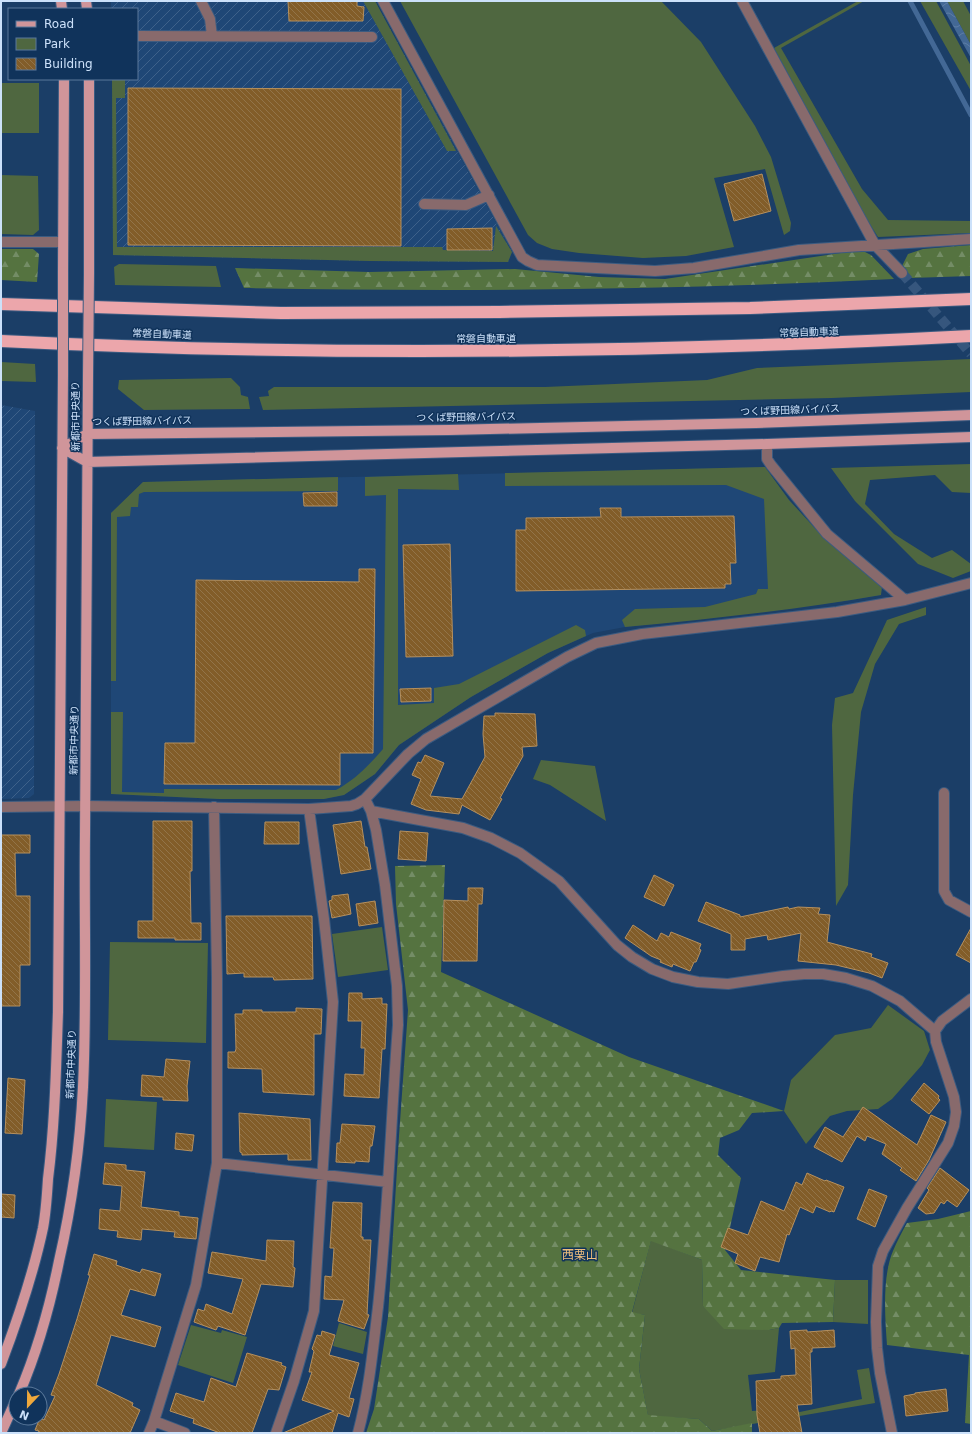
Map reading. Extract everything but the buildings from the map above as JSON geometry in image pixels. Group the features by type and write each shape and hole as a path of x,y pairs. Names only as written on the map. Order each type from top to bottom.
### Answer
{"highway":[{"path":"1,304 281,313 499,312 758,308 971,299"},
{"name":"常磐自動車道","path":"1,341 292,350 481,350 747,346 971,336"}],"main road":[{"name":"新都市中央通り","path":"1,1364 20,1312 33,1270 43,1226 56,1092 60,806 64,80"},
{"name":"新都市中央通り","path":"22,1386 52,1295 64,1241 77,1157 83,1089 85,1010 89,80"},
{"name":"つくば野田線バイパス","path":"62,448 87,434 449,430 764,423 971,415"},
{"path":"62,448 87,462 767,444 971,437"},
{"path":"1,1433 8,1418"}],"street":[{"path":"202,1 210,19 212,36"},
{"path":"383,1 522,257 528,262 537,264 655,270 694,268 799,250 971,239"},
{"path":"742,1 876,245 902,273"},
{"path":"138,36 372,37"},
{"path":"424,204 466,205 489,195"},
{"path":"1,242 63,242"},
{"path":"767,444 767,459 771,466 827,534 905,600"},
{"path":"1,807 85,806 308,809 351,806 364,799 408,754 426,739 567,657 596,643 642,634 837,612 905,600 971,582"},
{"path":"944,793 944,891 949,900 971,912"},
{"path":"358,1433 374,1347 382,1269 398,1025 398,986 385,885 376,830 371,811 364,799"},
{"path":"149,1433 196,1285 216,1163 217,978 214,808"},
{"path":"276,1433 294,1381 314,1311 333,1002 324,919 308,809"},
{"path":"371,811 463,828 491,838 520,852 559,881 617,945 632,958 652,970 674,977 698,982 728,984 804,974 823,974 846,978 872,986 900,1001 935,1031"},
{"path":"892,1433 880,1373 877,1348 876,1322 878,1266 883,1251 907,1208 948,1143 954,1126 956,1112 955,1103 936,1042 935,1031 942,1021 971,999"},
{"path":"216,1163 388,1182"},
{"path":"154,1421 185,1433"}],"shaded area":[{"path":"111,1 375,1 512,252 508,262 369,261 113,255 112,80 138,80 138,8 111,8"},
{"path":"1,405 35,411 34,794 29,798 1,799"},
{"path":"765,467 789,500 823,537 882,586 881,595 703,619 625,627 593,633 548,653 471,697 399,745 375,774 344,795 324,799 219,799 111,794 111,513 143,482"}],"green space":[{"path":"363,1 375,1 456,151 447,151"},
{"path":"400,1 661,1 701,42 755,126 771,157 791,223 790,231 784,235 765,169 714,178 734,247 686,256 643,258 579,253 552,249 537,243 528,235"},
{"path":"858,1 864,1 781,48 862,189 888,220 971,221 971,233 878,237 866,218 774,48"},
{"path":"920,1 936,1 971,66 971,91"},
{"path":"947,1 963,1 971,16 971,45"},
{"path":"112,80 125,80 125,98 116,98 117,247 442,247 443,250 493,251 496,226 512,252 508,262 369,261 113,255"},
{"path":"1,83 39,83 39,133 1,133"},
{"path":"1,175 38,176 39,230 33,235 1,234"},
{"path":"971,245 971,276 911,278 902,266 908,254 923,249"},
{"path":"1,249 33,249 39,254 37,282 1,280"},
{"path":"861,250 871,255 894,279 651,288 407,290 244,288 235,268 369,272 515,269 599,277 665,279"},
{"path":"119,264 216,266 221,287 115,285 114,267"},
{"path":"971,359 971,392 832,398 263,410 259,397 269,396 268,391 274,387 545,387 707,380 757,368"},
{"path":"1,362 35,364 36,382 1,381"},
{"path":"231,378 240,387 241,395 248,397 250,409 144,410 118,389 119,380"},
{"path":"971,464 971,493 952,492 935,475 870,480 865,504 894,534 932,558 952,550 971,564 971,571 953,578 918,564 855,501 831,468"},
{"path":"765,467 789,500 823,537 882,586 881,595 753,614 625,627 622,620 635,609 705,607 756,594 758,589 768,589 764,499 726,485 505,486 505,473"},
{"path":"458,474 459,490 398,489 398,705 434,703 434,688 459,684 576,625 585,630 586,636 548,653 471,697 399,745 375,774 344,795 324,799 219,799 111,794 111,712 123,712 122,792 164,793 164,789 336,790 361,772 383,749 386,495 365,496 365,477"},
{"path":"338,477 338,491 144,492 139,494 138,507 131,507 130,516 117,517 116,681 111,681 111,513 143,482"},
{"path":"926,607 926,615 899,624 875,664 861,712 853,795 848,885 836,906 832,725 835,698 853,693 887,620"},
{"path":"541,760 595,766 606,821 550,785 533,779"},
{"path":"445,865 441,972 629,1057 784,1111 752,1113 739,1130 720,1138 718,1155 741,1178 725,1250 741,1270 835,1280 833,1322 782,1323 779,1328 769,1330 724,1329 703,1306 702,1260 651,1241 632,1312 645,1315 639,1369 648,1415 699,1419 712,1431 752,1423 752,1433 366,1433 374,1409 388,1317 408,1010 396,904 395,866"},
{"path":"382,927 388,970 338,977 332,934"},
{"path":"110,942 208,943 206,1043 108,1040"},
{"path":"888,1005 924,1031 930,1050 922,1065 892,1099 878,1109 847,1111 830,1116 806,1144 784,1111 791,1080 835,1035 871,1028"},
{"path":"106,1099 157,1102 154,1150 104,1147"},
{"path":"971,1211 971,1424 965,1423 969,1355 887,1345 885,1297 887,1273 890,1261 896,1244 907,1223 938,1219"},
{"path":"651,1240 702,1260 703,1306 769,1330 779,1328 775,1372 748,1375 752,1411 767,1410 795,1413 862,1399 857,1370 869,1368 875,1403 712,1431 699,1419 648,1416 639,1369 645,1315 632,1313"},
{"path":"835,1280 868,1280 868,1324 833,1322"},
{"path":"339,1323 367,1332 363,1354 333,1346"},
{"path":"191,1325 221,1333 222,1330 247,1337 233,1383 178,1365"}],"water":[{"path":"939,1 947,1 971,45 971,58"}],"waterway":[{"path":"910,1 971,115"}],"tunnel":[{"path":"902,273 971,354"}],"district":[{"name":"西栗山","path":"580,1255"}]}
